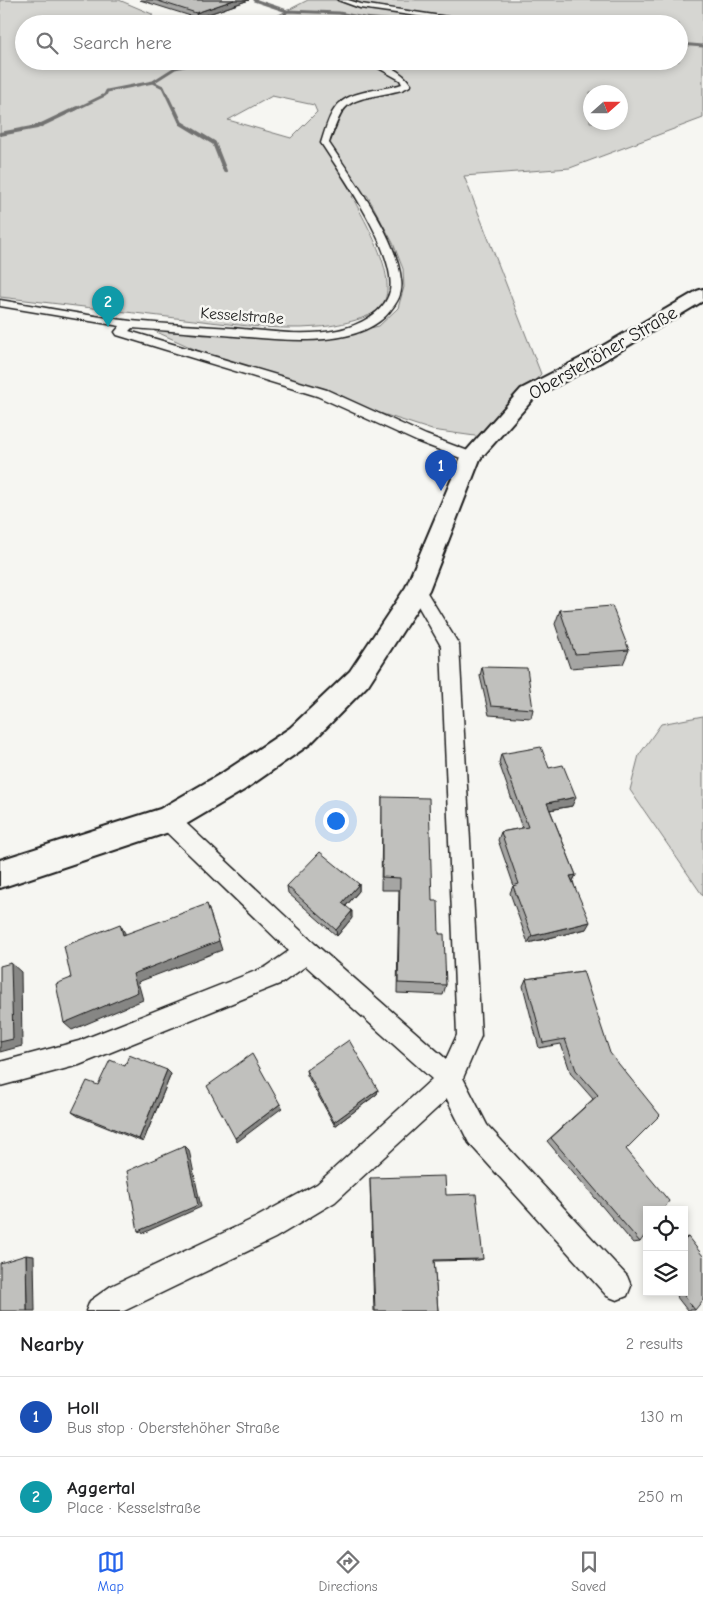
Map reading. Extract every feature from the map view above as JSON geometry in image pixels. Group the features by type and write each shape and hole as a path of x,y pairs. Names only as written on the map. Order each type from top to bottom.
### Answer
{"street":[{"path":"340,0 360,6 423,15"},
{"path":"415,5 456,15"},
{"name":"Kesselstraße","path":"129,324 303,337 332,335 358,327 390,308 395,294 396,281 387,250 346,174 324,143 340,107 356,98 398,89 407,85 403,78 387,70"},
{"name":"Oberstehöher Straße","path":"0,874 168,820 234,781 300,736 359,678 417,590 472,457 528,393 595,358 703,294"},
{"path":"0,303 129,324"},
{"path":"129,324 121,332 322,393 374,414 421,438 472,457"},
{"path":"100,1311 121,1296 265,1228 326,1193 450,1079 469,1036 450,645 417,590"},
{"path":"168,820 307,952 450,1079 478,1134 617,1286"},
{"path":"0,1074 79,1053 274,976 307,952"}],"shaded area":[{"path":"0,0 119,0 152,14 15,15 15,70 688,70 688,15 279,15 308,0 703,0 703,118 570,168 464,176 541,374 482,437 432,430 223,362 148,328 321,339 379,326 398,308 404,287 403,269 393,243 367,195 352,196 372,236 384,268 387,283 386,297 380,308 375,312 352,321 334,325 302,328 266,327 0,297","holes":["272,96 314,105 317,112 291,138 228,120"]},
{"path":"703,716 703,896 630,790 639,755 661,724"}],"building":[{"path":"155,0 189,1 234,0 196,13"},
{"path":"612,606 629,650 575,654 560,610"},
{"path":"482,667 527,668 533,709 491,706"},
{"path":"541,747 549,768 563,765 576,797 547,803 576,875 570,876 590,922 532,936 513,886 519,884 501,832 528,827 501,754"},
{"path":"382,797 429,798 432,901 438,901 439,934 444,934 446,985 398,983 400,878 382,877"},
{"path":"320,852 359,884 342,903 352,911 336,930 287,886"},
{"path":"207,904 219,941 133,974 138,992 64,1023 56,984 71,978 64,946 120,924 123,935"},
{"path":"11,963 13,1039 0,1042 0,966"},
{"path":"583,971 610,1053 660,1115 626,1149 669,1201 666,1206 643,1206 643,1238 640,1242 551,1138 598,1095 576,1070 565,1039 543,1043 526,979"},
{"path":"349,1040 378,1090 334,1122 306,1070"},
{"path":"252,1054 280,1104 235,1138 207,1086"},
{"path":"129,1055 167,1070 139,1139 72,1112 87,1081 98,1085 110,1060 125,1066"},
{"path":"185,1146 198,1205 138,1231 127,1171"},
{"path":"445,1176 446,1195 476,1194 483,1259 434,1260 438,1311 375,1311 370,1178"},
{"path":"688,1237 703,1256 703,1300 695,1310 684,1296 688,1296"},
{"path":"26,1255 27,1311 0,1311 0,1263"}],"waterway":[{"path":"254,0 287,11"},
{"path":"287,11 349,15"},
{"path":"284,15 287,11"},
{"path":"688,45 703,46"},
{"path":"153,82 172,70"},
{"path":"74,110 105,95 107,91 153,82"},
{"path":"153,82 163,87 174,110"},
{"path":"0,134 37,127 77,108"},
{"path":"174,108 181,123 214,143 225,171"}],"place":[{"name":"Aggertal","path":"108,327"},
{"name":"Holl","path":"441,491"}]}
